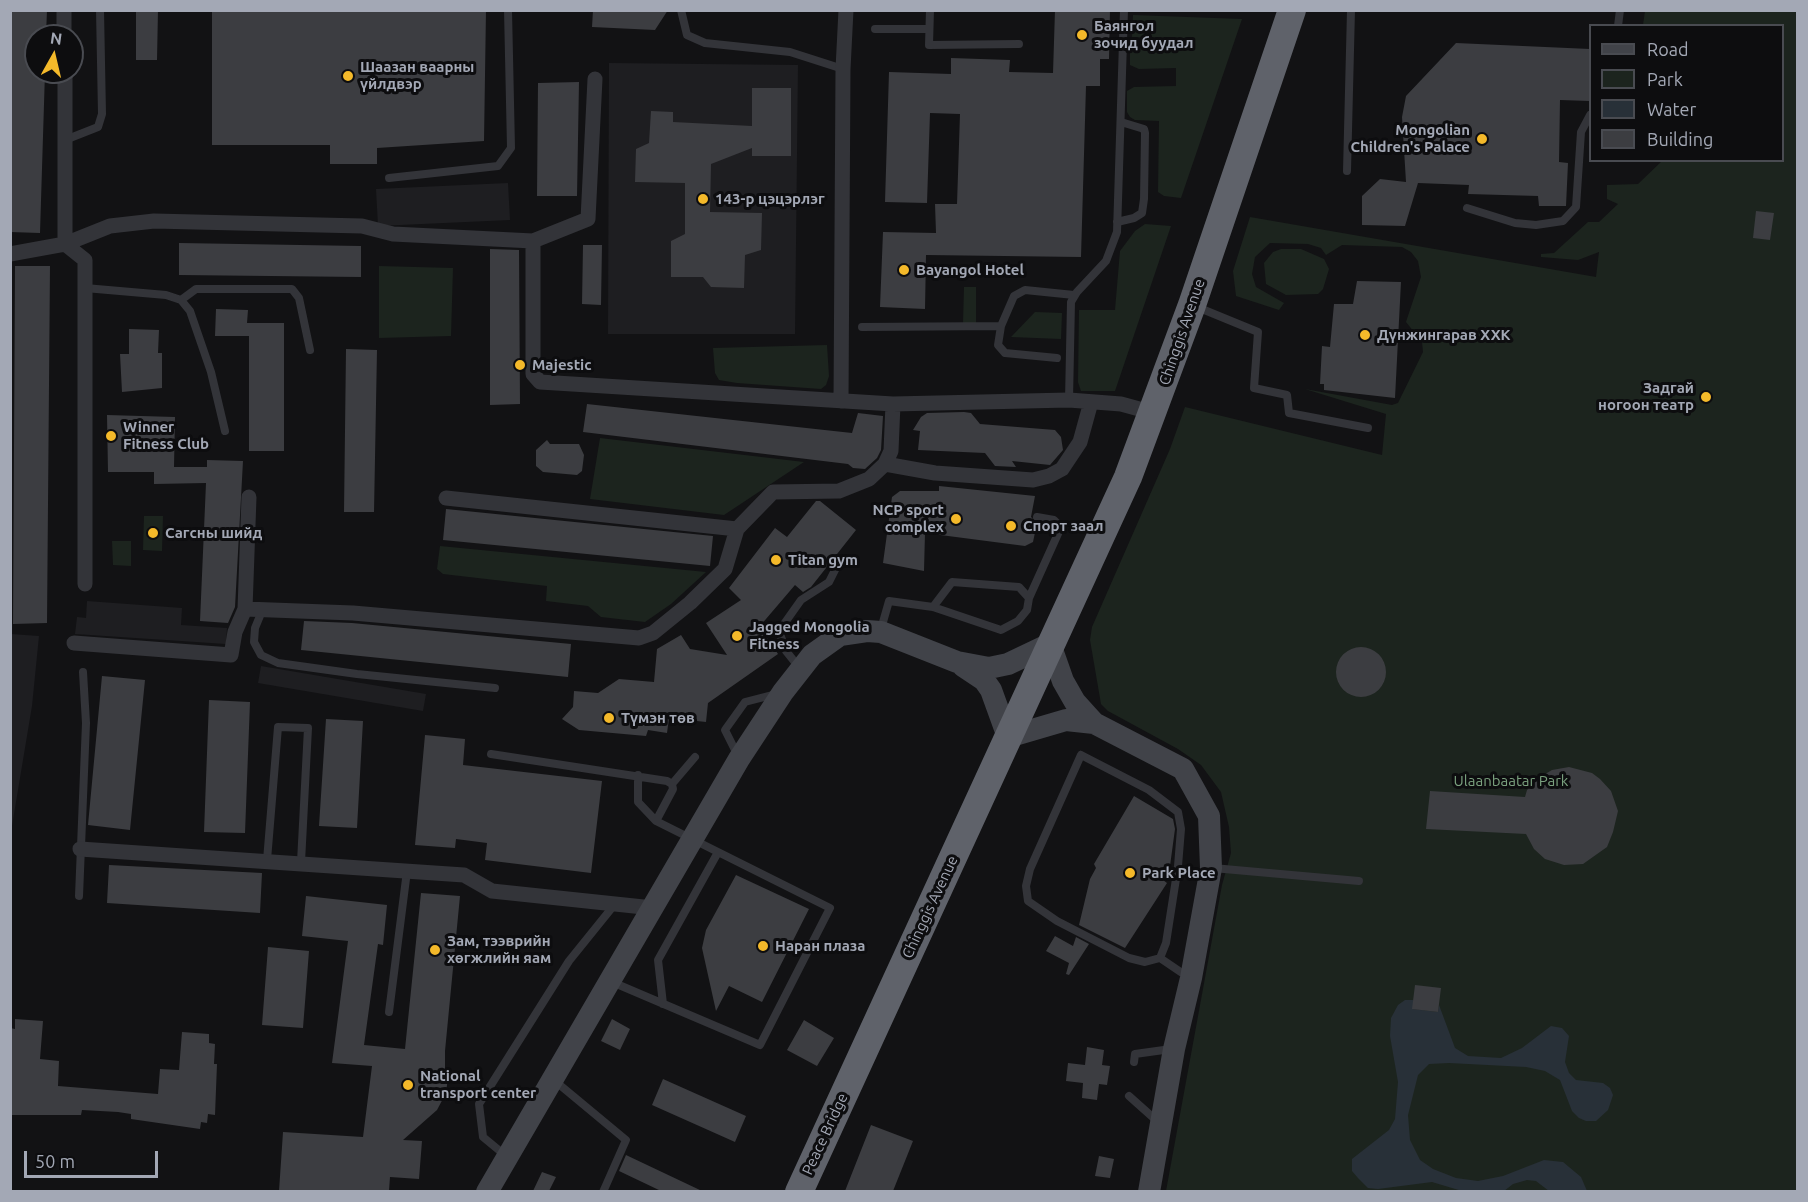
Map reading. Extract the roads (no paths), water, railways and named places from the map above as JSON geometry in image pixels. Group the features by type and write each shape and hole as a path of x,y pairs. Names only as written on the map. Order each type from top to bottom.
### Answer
{"highway":[{"name":"Chinggis Avenue","path":"852,1077 1128,477 1154,413 1192,305 1292,10"},
{"name":"Peace Bridge","path":"799,1191 852,1077"}],"street":[{"path":"841,401 843,69 846,10"},
{"path":"10,254 65,244 110,226 154,221 362,226 393,234 533,241 588,219 595,79"},
{"path":"64,84 65,244"},
{"path":"533,241 532,374 538,381 893,404 1069,400 1121,404 1154,413"},
{"path":"65,244 85,260 85,584"},
{"path":"885,465 935,473 1033,480 1049,476 1062,469 1080,442 1091,402"},
{"path":"245,609 353,613 639,638 653,633 663,625 725,569 737,529 773,492 839,491 869,479 885,465 891,451 893,404"},
{"path":"74,643 231,655 235,632 245,609 249,497"},
{"path":"446,498 737,529"},
{"path":"487,1191 739,759 783,692 812,655 840,634 881,632 957,662 989,668 1008,664 1050,644 1067,688 1075,702 1094,723 1183,769 1209,816 1211,868 1191,978 1174,1049 1149,1191"},
{"path":"957,662 984,680 991,690 1008,737 1066,720 1094,723"},
{"path":"80,849 301,862 464,875 492,891 653,908"}],"lane":[{"path":"65,140 98,127 102,114 100,10"},
{"path":"389,178 498,166 511,148 508,10"},
{"path":"681,10 687,35 705,43 790,52 843,69"},
{"path":"930,10 929,45 1019,44"},
{"path":"1069,400 1070,308 1074,295 1106,261 1114,242 1117,222 1125,10"},
{"path":"1347,171 1351,10"},
{"path":"875,30 929,29"},
{"path":"1467,208 1515,223 1536,225 1563,221 1576,207 1581,132 1589,117"},
{"path":"1117,222 1134,218 1142,213 1144,199 1144,129 1121,122"},
{"path":"85,288 166,295 181,300 190,311 211,372 225,431"},
{"path":"181,300 196,289 292,289 299,298 310,350"},
{"path":"1058,358 1005,354 998,345 1001,326 1014,296 1025,290 1074,295"},
{"path":"1192,305 1258,332 1254,388 1287,395 1289,413 1368,428"},
{"path":"862,327 1001,326"},
{"path":"881,632 888,601 933,607 1000,630 1018,621 1027,610 1029,598 1061,527 1054,520 1037,518"},
{"path":"800,670 795,659 786,651 779,631 801,600 829,582 839,562"},
{"path":"933,607 952,582 1019,586 1029,598"},
{"path":"263,609 255,628 254,642 261,655 278,663 357,674 495,688"},
{"path":"80,896 86,723 83,672"},
{"path":"267,860 278,726 308,728 301,862"},
{"path":"491,754 638,775 672,784"},
{"path":"1160,958 1166,943 1178,866 1181,829 1178,812 1149,790 1081,754 1030,869 1026,886 1028,901 1057,921 1129,958 1146,962 1160,958 1191,978"},
{"path":"656,821 673,789 672,784 696,757"},
{"path":"610,981 760,1045 830,908 692,842 656,821 638,802 638,775"},
{"path":"663,1004 657,960 717,854"},
{"path":"1211,868 1359,881"},
{"path":"389,1012 407,871"},
{"path":"507,1157 483,1137 479,1104 568,961 615,904"},
{"path":"1134,1062 1135,1054 1174,1049"},
{"path":"553,1079 626,1140 603,1191"},
{"path":"1129,1096 1160,1124"}],"water":[{"path":"1405,1000 1413,1000 1413,1009 1438,1012 1439,1005 1455,1048 1468,1056 1501,1058 1522,1048 1551,1026 1562,1028 1569,1036 1565,1062 1569,1073 1576,1080 1603,1083 1610,1088 1613,1095 1608,1110 1596,1121 1586,1121 1572,1111 1560,1080 1545,1071 1526,1067 1429,1064 1418,1075 1408,1115 1410,1140 1420,1160 1433,1169 1456,1178 1478,1181 1503,1176 1544,1160 1563,1162 1581,1177 1587,1191 1549,1191 1536,1181 1527,1180 1513,1184 1504,1191 1462,1191 1432,1182 1378,1189 1368,1188 1358,1178 1352,1171 1352,1159 1389,1130 1395,1119 1398,1082 1390,1036 1391,1018 1398,1005"}],"place":[{"name":"Баянгол зочид буудал","path":"1082,35"},
{"name":"Шаазан ваарны үйлдвэр","path":"348,76"},
{"name":"Mongolian Children's Palace","path":"1482,139"},
{"name":"143-р цэцэрлэг","path":"703,199"},
{"name":"Bayangol Hotel","path":"904,270"},
{"name":"Дүнжингарав ХХК","path":"1365,335"},
{"name":"Majestic","path":"520,365"},
{"name":"Задгай ногоон театр","path":"1706,397"},
{"name":"Winner Fitness Club","path":"111,436"},
{"name":"NCP sport complex","path":"956,519"},
{"name":"Спорт заал","path":"1011,526"},
{"name":"Сагсны шийд","path":"153,533"},
{"name":"Titan gym","path":"776,560"},
{"name":"Jagged Mongolia Fitness","path":"737,636"},
{"name":"Түмэн төв","path":"609,718"},
{"name":"Park Place","path":"1130,873"},
{"name":"Наран плаза","path":"763,946"},
{"name":"Зам, тээврийн хөгжлийн яам","path":"435,950"},
{"name":"National transport center","path":"408,1085"}],"park label":[{"name":"Ulaanbaatar Park","path":"1511,781"}]}
